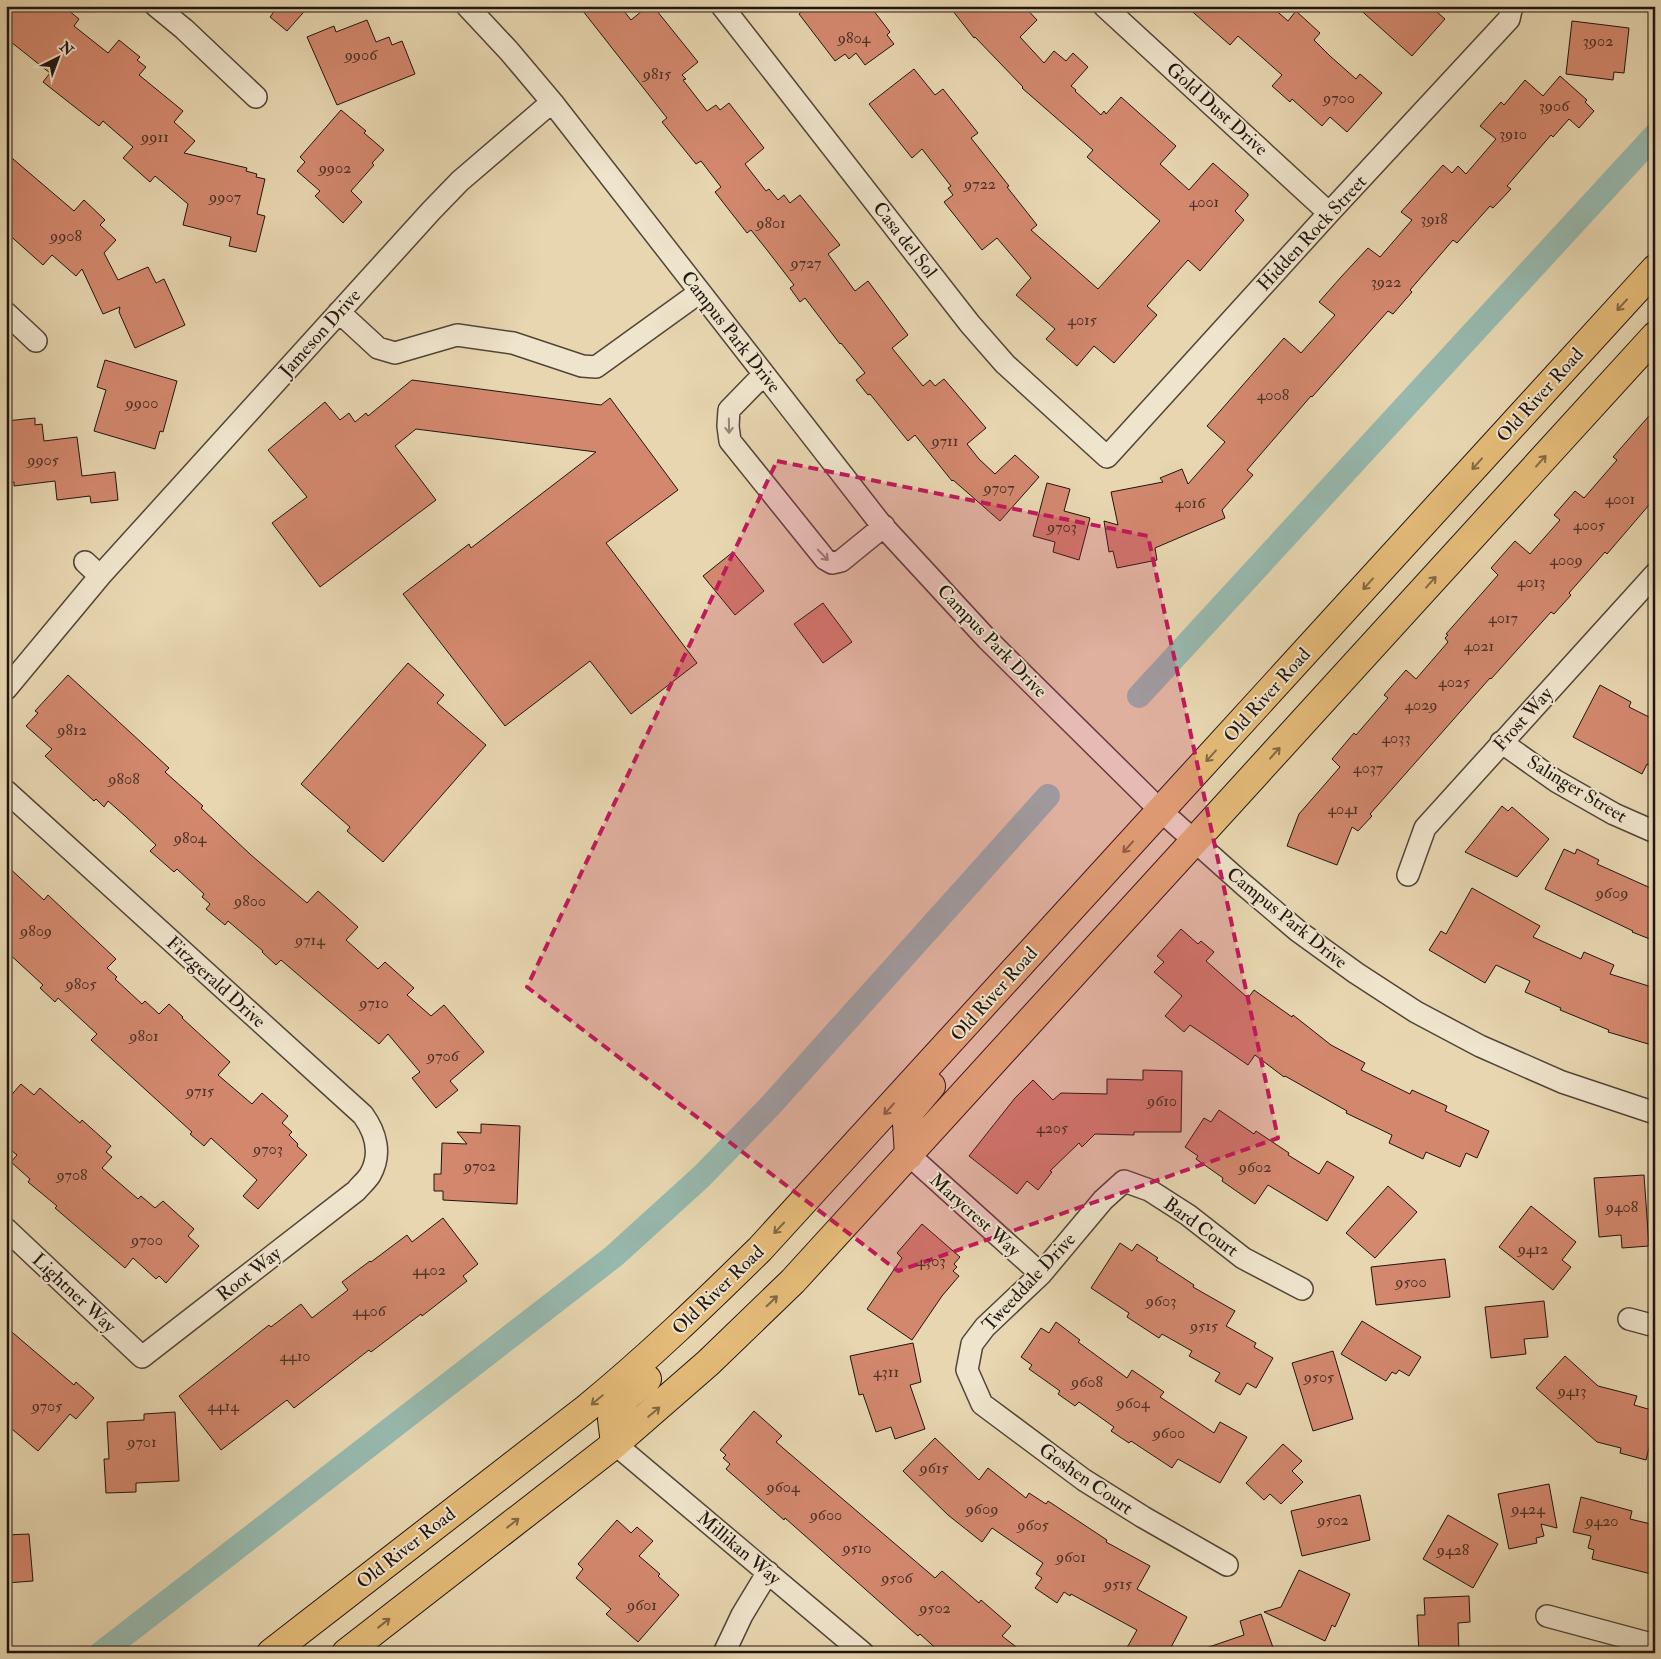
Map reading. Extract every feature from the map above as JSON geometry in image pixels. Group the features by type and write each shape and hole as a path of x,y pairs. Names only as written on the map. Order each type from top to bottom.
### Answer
{"main road":[{"name":"Old River Road","path":"271,1653 587,1408 677,1330 746,1263 1655,269"},
{"path":"346,1653 615,1444 708,1363 793,1281 1655,336"},
{"path":"908,1155 907,1124 910,1112 968,1040 970,1020"},
{"path":"615,1444 612,1419 626,1397 729,1306 746,1263"}],"street":[{"path":"156,6 184,29 256,97"},
{"name":"Campus Park Drive","path":"467,6 509,51 552,102 884,526 988,639 1161,810 1298,931 1356,973 1416,1012 1480,1046 1562,1082 1655,1113"},
{"name":"Casa del Sol","path":"722,6 970,324 1006,364 1107,457"},
{"name":"Gold Dust Drive","path":"1104,6 1329,212"},
{"name":"Hidden Rock Street","path":"1107,457 1329,212 1509,19 1512,6"},
{"name":"Jameson Drive","path":"6,689 92,569 339,312 431,210 460,181 552,102"},
{"path":"339,312 378,348 396,353 457,335 514,343 582,366 596,368 700,292"},
{"path":"6,313 36,341"},
{"path":"764,374 729,410 728,426 730,441 825,559 832,563 841,561 884,526"},
{"name":"Frost Way","path":"1408,875 1425,828 1655,574"},
{"name":"Salinger Street","path":"1502,742 1556,780 1614,814 1655,832"},
{"name":"Fitzgerald Drive","path":"6,791 363,1114 372,1128 376,1143 376,1159 370,1176 356,1191"},
{"name":"Marycrest Way","path":"908,1155 1041,1274"},
{"name":"Bard Court","path":"1103,1200 1124,1181 1149,1190 1188,1214 1243,1258 1302,1289"},
{"name":"Root Way","path":"142,1357 356,1191"},
{"name":"Tweeddale Drive","path":"968,1370 972,1344 985,1326 1041,1274 1103,1200"},
{"name":"Lightner Way","path":"6,1229 142,1357"},
{"path":"1629,1319 1655,1326"},
{"name":"Goshen Court","path":"968,1370 982,1404 1084,1480 1143,1517 1227,1565"},
{"name":"Millikan Way","path":"615,1444 863,1653"},
{"path":"724,1653 742,1615 768,1572"},
{"path":"1547,1616 1655,1645"}],"highlighted area":[{"path":"777,461 1148,536 1278,1138 898,1271 527,987"}],"building":[{"path":"6,6 63,6 79,19 74,26 108,53 119,40 140,57 137,60 146,67 139,75 183,111 174,122 195,141 184,153 247,168 246,171 257,174 256,177 265,179 257,214 265,216 256,252 229,246 231,237 183,225 188,204 155,176 150,182 123,158 133,147 103,121 99,126 43,82 50,73 6,38"},
{"path":"278,6 309,6 287,31 270,17"},
{"path":"579,6 620,6 631,20 648,6 653,6 698,62 682,75 686,79 683,80 707,111 716,105 720,110 729,103 764,148 745,164 766,191 769,189 778,200 784,195 790,203 800,195 840,245 828,254 855,291 868,281 908,335 892,348 923,386 930,380 935,386 944,379 986,428 967,444 979,459 995,474 1015,455 1039,477 1000,521 952,481 915,435 908,441 870,394 868,395 856,380 865,373 805,298 800,302 790,288 794,285 767,250 751,230 747,233 715,192 721,187 701,161 696,164 662,122 667,118"},
{"path":"808,6 870,6 890,32 887,35 894,44 865,65 856,53 849,59 845,54 835,61 799,14"},
{"path":"949,6 1024,6 1037,20 1020,37 1044,63 1054,51 1066,61 1073,53 1088,67 1071,86 1101,115 1104,111 1106,114 1121,97 1176,146 1160,164 1189,190 1213,163 1248,194 1235,211 1244,220 1200,271 1188,260 1147,306 1157,315 1114,363 1094,346 1077,366 1046,339 1055,329 1016,295 1031,278 997,238 982,250 944,202 953,195 948,188 951,186 922,149 912,158 869,104 914,69 935,95 943,89 978,133 971,138 1037,225 1031,230 1098,289 1160,221 1087,157 1093,150 1022,88 974,38"},
{"path":"1186,6 1271,6 1288,21 1296,11 1320,33 1314,40 1330,56 1356,79 1360,74 1382,93 1347,132 1330,117 1322,126 1292,99 1290,102 1272,86 1282,75 1238,36 1230,45"},
{"path":"1356,6 1430,6 1445,19 1412,56"},
{"path":"367,20 376,42 389,37 392,45 402,41 415,74 337,105 307,37 334,26 336,32"},
{"path":"1572,21 1629,28 1624,73 1614,72 1613,80 1566,74"},
{"path":"1560,76 1587,100 1585,102 1594,111 1579,128 1569,119 1553,137 1551,135 1507,186 1511,189 1493,208 1490,206 1457,243 1453,240 1410,290 1412,292 1393,314 1388,311 1247,470 1253,475 1222,510 1225,518 1155,548 1157,560 1117,568 1113,551 1109,552 1104,521 1118,525 1111,492 1163,482 1160,478 1182,469 1188,484 1225,442 1207,426 1284,338 1301,353 1335,315 1319,302 1368,248 1380,257 1412,220 1401,212 1443,165 1452,173 1458,166 1466,174 1496,139 1480,126 1501,102 1504,105 1525,80 1543,96"},
{"path":"341,110 366,131 364,133 384,150 372,163 374,165 351,191 362,202 343,223 315,196 320,191 297,171 305,162 300,157"},
{"path":"6,153 74,211 84,200 105,220 100,225 116,240 104,253 118,280 148,267 156,283 164,279 185,325 135,348 119,312 120,307 103,314 82,269 76,276 52,255 43,265 6,232"},
{"path":"105,360 177,381 163,432 160,431 155,449 94,431 106,390 97,387"},
{"path":"412,380 601,405 610,398 678,490 606,543 697,663 631,714 590,661 505,726 403,594 469,544 471,548 596,452 416,429 395,446 436,500 320,587 272,523 307,497 268,450 325,402 340,420 349,413 355,422 366,413 368,416"},
{"path":"1655,409 1655,498 1607,554 1605,552 1569,593 1571,595 1554,614 1551,612 1490,678 1370,814 1372,816 1358,831 1352,827 1337,865 1287,846 1299,814 1340,767 1332,759 1388,698 1384,695 1406,670 1416,679 1448,642 1445,638 1448,635 1446,634 1498,575 1491,568 1515,541 1530,554 1560,520 1554,515 1575,491 1584,498 1617,460 1613,457"},
{"path":"35,418 35,425 42,424 44,441 77,437 82,476 115,472 118,500 91,503 90,496 57,500 55,481 14,486 14,482 6,483 6,421"},
{"path":"1047,483 1070,489 1064,511 1090,518 1079,560 1053,552 1055,542 1033,536"},
{"path":"733,552 764,591 735,615 703,576"},
{"path":"823,603 852,642 823,663 794,624"},
{"path":"408,663 444,695 437,703 486,745 383,862 347,831 350,827 301,784"},
{"path":"68,675 169,768 165,772 203,806 201,808 251,855 307,903 318,891 358,927 346,940 378,969 385,962 414,988 407,995 431,1016 444,1005 484,1052 450,1081 458,1090 436,1108 412,1078 420,1072 388,1034 379,1044 281,960 276,965 263,951 228,921 225,925 206,909 210,904 202,897 204,894 177,869 174,872 150,851 156,845 108,801 104,807 96,799 94,801 45,756 52,749 26,726 38,713 35,711"},
{"path":"1600,685 1631,702 1629,707 1655,720 1655,768 1647,764 1642,774 1573,737"},
{"path":"1502,806 1508,811 1512,807 1549,839 1517,877 1465,852"},
{"path":"1564,849 1575,854 1577,849 1599,860 1597,864 1655,890 1655,941 1632,932 1545,889"},
{"path":"6,865 44,900 48,895 116,959 107,968 117,977 115,979 142,1004 145,1001 159,1014 169,1004 230,1062 218,1075 252,1104 262,1093 288,1116 282,1123 292,1132 289,1135 298,1144 297,1146 307,1155 258,1209 243,1196 257,1180 211,1138 204,1146 190,1134 192,1132 91,1040 97,1034 58,998 55,1002 40,988 43,985 6,951"},
{"path":"1472,888 1540,926 1533,937 1581,959 1584,952 1614,965 1610,974 1655,988 1655,1046 1608,1032 1609,1030 1560,1010 1561,1008 1525,992 1530,981 1496,965 1485,983 1429,950 1441,931 1446,934"},
{"path":"1181,929 1198,944 1201,941 1214,952 1206,961 1248,998 1254,990 1292,1017 1293,1015 1331,1045 1365,1063 1361,1070 1410,1094 1412,1090 1447,1106 1445,1111 1489,1131 1477,1158 1466,1153 1460,1167 1426,1152 1423,1159 1389,1143 1392,1135 1346,1113 1347,1111 1284,1077 1255,1055 1248,1065 1190,1025 1184,1032 1165,1016 1182,996 1154,972 1164,962 1157,956"},
{"path":"1143,1070 1182,1071 1181,1132 1134,1132 1134,1135 1095,1134 1082,1147 1079,1143 1050,1171 1052,1172 1038,1190 1027,1181 1017,1194 969,1156 1015,1098 1033,1080 1053,1100 1061,1093 1107,1094 1107,1079 1143,1080"},
{"path":"21,1084 34,1095 40,1088 80,1123 82,1120 111,1146 106,1152 112,1157 102,1168 138,1199 141,1196 155,1208 163,1201 194,1229 188,1236 199,1246 166,1283 159,1276 156,1279 133,1258 125,1268 55,1208 57,1206 28,1182 30,1179 11,1162 17,1155 6,1146 6,1101"},
{"path":"1219,1110 1254,1134 1256,1131 1289,1153 1288,1155 1319,1174 1327,1161 1354,1177 1327,1221 1268,1185 1255,1204 1222,1181 1223,1178 1196,1159 1198,1156 1185,1147 1204,1118 1211,1122"},
{"path":"481,1124 520,1126 517,1204 443,1200 443,1191 434,1191 434,1174 441,1174 442,1143 467,1144 457,1132 481,1133"},
{"path":"1644,1175 1649,1246 1622,1248 1621,1235 1599,1237 1594,1178"},
{"path":"1388,1186 1417,1212 1375,1258 1346,1233"},
{"path":"1531,1206 1576,1242 1562,1260 1571,1267 1553,1290 1499,1247"},
{"path":"443,1218 478,1264 463,1276 467,1281 371,1352 369,1350 294,1408 287,1400 221,1450 179,1396 269,1325 271,1327 301,1304 312,1318 348,1290 342,1282 407,1235 412,1242"},
{"path":"922,1224 960,1257 954,1264 957,1267 953,1271 959,1276 942,1296 912,1340 867,1309 902,1258 897,1253"},
{"path":"1120,1243 1132,1251 1137,1244 1158,1258 1156,1260 1194,1285 1193,1287 1235,1311 1226,1326 1256,1343 1254,1347 1273,1358 1256,1388 1247,1383 1240,1395 1215,1381 1220,1373 1189,1356 1192,1351 1162,1334 1159,1338 1127,1317 1129,1313 1091,1288"},
{"path":"1445,1259 1450,1297 1376,1305 1371,1267"},
{"path":"1544,1301 1548,1337 1524,1339 1526,1354 1491,1358 1485,1307"},
{"path":"1362,1321 1421,1357 1409,1376 1399,1370 1396,1374 1392,1372 1386,1381 1341,1354"},
{"path":"1056,1322 1080,1340 1078,1342 1127,1378 1132,1370 1164,1392 1160,1397 1214,1433 1220,1422 1247,1437 1220,1483 1178,1459 1172,1468 1131,1441 1129,1443 1111,1431 1114,1427 1079,1402 1075,1406 1058,1394 1060,1391 1029,1369 1032,1365 1021,1357 1041,1328 1049,1333"},
{"path":"6,1327 74,1385 76,1382 94,1398 76,1419 70,1414 38,1451 6,1424"},
{"path":"913,1343 921,1382 910,1385 925,1429 895,1439 891,1427 876,1432 863,1394 859,1395 850,1356"},
{"path":"1333,1351 1353,1419 1313,1431 1292,1363"},
{"path":"1565,1356 1598,1386 1637,1396 1634,1405 1655,1411 1655,1424 1646,1460 1620,1453 1621,1448 1597,1442 1536,1388"},
{"path":"754,1411 782,1436 776,1442 935,1578 942,1571 979,1603 981,1600 1011,1626 1002,1636 1024,1653 941,1653 920,1634 918,1636 785,1518 784,1520 726,1469 730,1464 723,1458 726,1455 720,1450"},
{"path":"175,1412 179,1481 136,1483 136,1492 106,1493 104,1459 109,1459 107,1422 144,1420 144,1414"},
{"path":"935,1438 979,1480 988,1468 1026,1498 1029,1493 1046,1504 1048,1501 1107,1540 1106,1542 1150,1566 1137,1589 1187,1617 1168,1653 1124,1653 1137,1630 1071,1594 1070,1596 1064,1592 1057,1603 1035,1588 1042,1578 1036,1574 1043,1563 992,1528 982,1542 948,1515 903,1471"},
{"path":"1283,1444 1302,1461 1292,1471 1303,1482 1281,1504 1270,1494 1264,1500 1246,1483"},
{"path":"1549,1484 1557,1528 1541,1524 1544,1536 1536,1538 1537,1543 1509,1549 1498,1494"},
{"path":"1360,1495 1370,1540 1302,1556 1291,1511"},
{"path":"1581,1497 1632,1511 1630,1519 1655,1525 1655,1575 1592,1559 1594,1550 1588,1548 1591,1536 1573,1532"},
{"path":"1448,1515 1498,1544 1473,1588 1423,1559"},
{"path":"617,1520 631,1533 637,1527 653,1541 639,1556 660,1574 658,1576 679,1595 638,1642 606,1614 611,1609 576,1578 583,1569 578,1564"},
{"path":"29,1534 33,1581 6,1583 6,1535"},
{"path":"1299,1570 1350,1594 1335,1627 1332,1625 1325,1641 1264,1612 1281,1607"},
{"path":"1469,1596 1470,1622 1458,1623 1459,1653 1419,1653 1417,1615 1425,1615 1424,1598"},
{"path":"1261,1614 1275,1653 1201,1653 1200,1650 1244,1635 1240,1621"}],"waterway":[{"path":"1139,696 1655,135"},
{"path":"101,1653 614,1256 702,1176 770,1106 1048,796"}]}
